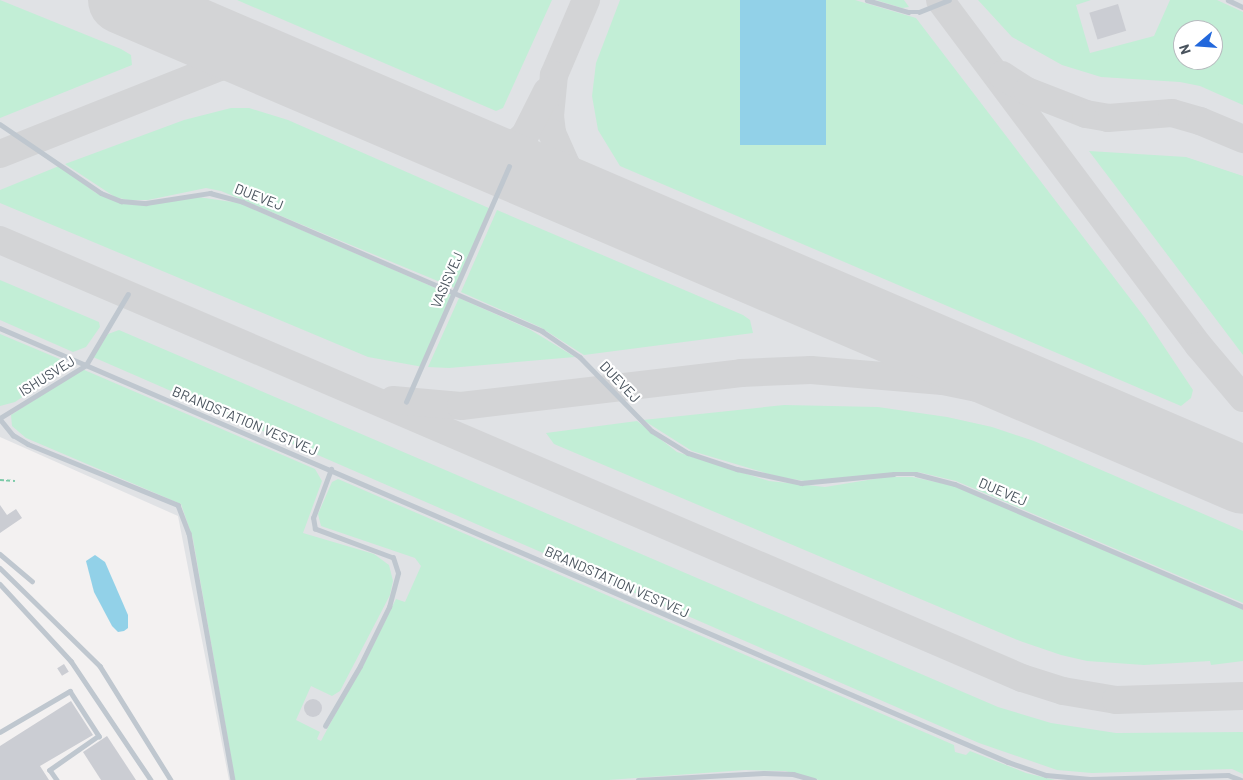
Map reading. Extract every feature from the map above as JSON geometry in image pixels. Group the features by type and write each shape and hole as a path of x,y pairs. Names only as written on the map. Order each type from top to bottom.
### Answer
{"lane":[{"path":"867,0 908,12 919,12 949,0"},
{"path":"1228,0 1243,7"},
{"name":"DUEVEJ","path":"0,124 101,193 120,200 146,203 192,193 226,196 454,292 563,344 580,357 652,431 688,453 737,469 801,483 894,474 916,474 955,484 1243,606"},
{"name":"VASISVEJ","path":"406,402 509,166"},
{"name":"ISHUSVEJ","path":"0,418 86,365 128,294"},
{"name":"BRANDSTATION VESTVEJ","path":"0,328 1008,762 1046,775 1090,779 1151,779 1228,775 1241,780"},
{"path":"0,418 13,435 28,444 178,505 189,534 233,780"},
{"path":"325,726 360,666 389,607 398,573 393,558 315,529 313,518 331,469"},
{"path":"0,554 32,582"},
{"path":"0,568 100,666 171,780"},
{"path":"0,584 71,661 151,780"},
{"path":"0,732 70,691 99,736 50,770 57,780"},
{"path":"638,780 764,773 793,774 814,780"}],"path":[{"path":"0,480 15,481"}],"shaded area":[{"path":"0,0 1243,0 1243,780 229,780 178,516 0,437"}],"green space":[{"path":"0,0 121,49 131,55 132,65 0,118"},
{"path":"237,0 552,0 503,108 496,111"},
{"path":"620,0 855,0 916,18 1145,318 1193,390 1191,398 1181,406 620,166 598,130 592,96 596,63"},
{"path":"876,0 904,0 909,7 902,8"},
{"path":"978,0 1091,0 1076,5 1090,53 1154,36 1170,0 1217,0 1243,12 1243,105 1200,86 1180,82 1101,77 1062,65 1012,37"},
{"path":"231,108 249,108 288,120 491,209 457,289 221,191 206,188 148,200 128,200 115,197 65,164 184,120"},
{"path":"1089,151 1186,157 1243,176 1243,355"},
{"path":"59,166 96,193 125,204 148,205 191,196 239,203 454,296 423,367 368,357 0,203 0,190"},
{"path":"497,210 743,315 750,320 753,333 584,355 540,327 461,292"},
{"path":"0,280 99,322 100,327 86,347 73,352 0,320"},
{"path":"459,298 529,329 575,357 449,368 428,367"},
{"path":"119,330 998,707 1051,723 1116,733 1243,732 1243,774 1232,769 1092,773 1057,770 979,743 93,357 108,334"},
{"path":"0,334 62,360 67,367 15,402 0,406"},
{"path":"82,369 315,469 322,481 303,533 374,554 389,565 393,581 390,595 340,691 332,696 311,686 296,720 320,732 317,739 321,741 396,599 405,602 421,566 415,558 321,526 318,514 332,482 338,479 954,745 955,752 966,755 970,751 1026,773 1055,780 819,780 785,771 745,770 608,780 235,780 193,539 181,504 26,438 12,426 11,415"},
{"path":"784,405 878,407 947,417 992,427 1034,441 1243,531 1243,603 956,481 918,472 805,481 779,477 692,451 643,420"},
{"path":"637,421 677,452 769,481 825,487 886,477 912,477 955,486 1243,610 1243,661 1211,665 1210,661 1144,665 1087,661 1061,655 1020,641 554,444 546,433"}],"water":[{"path":"740,0 826,0 826,145 740,145"},
{"path":"95,555 105,562 128,615 128,628 124,631 118,632 112,626 94,592 86,561"}],"building":[{"path":"1118,4 1126,31 1097,40 1089,13"},
{"path":"0,505 7,515 16,509 22,518 0,533"},
{"path":"64,664 69,672 62,676 57,668"},
{"path":"313,699 319,702 322,708 319,714 313,717 307,714 304,708 307,702"},
{"path":"71,701 93,735 40,766 49,780 0,780 0,746"},
{"path":"107,736 136,780 101,780 83,752"}],"taxiway":[{"path":"586,0 554,75 550,116 552,133 566,165 585,189 610,209"},
{"path":"940,0 1199,346 1243,398"},
{"path":"0,154 220,67 249,63 276,66"},
{"path":"1002,75 1027,91 1086,114 1108,118 1172,113 1200,121 1243,139"},
{"path":"477,152 491,153 514,145 525,135 547,91"},
{"path":"0,240 1022,678 1063,691 1116,700 1243,696"},
{"path":"393,400 461,406 741,373 811,370 943,381 992,391 1113,425"}],"runway":[{"path":"122,0 1243,480"}]}
